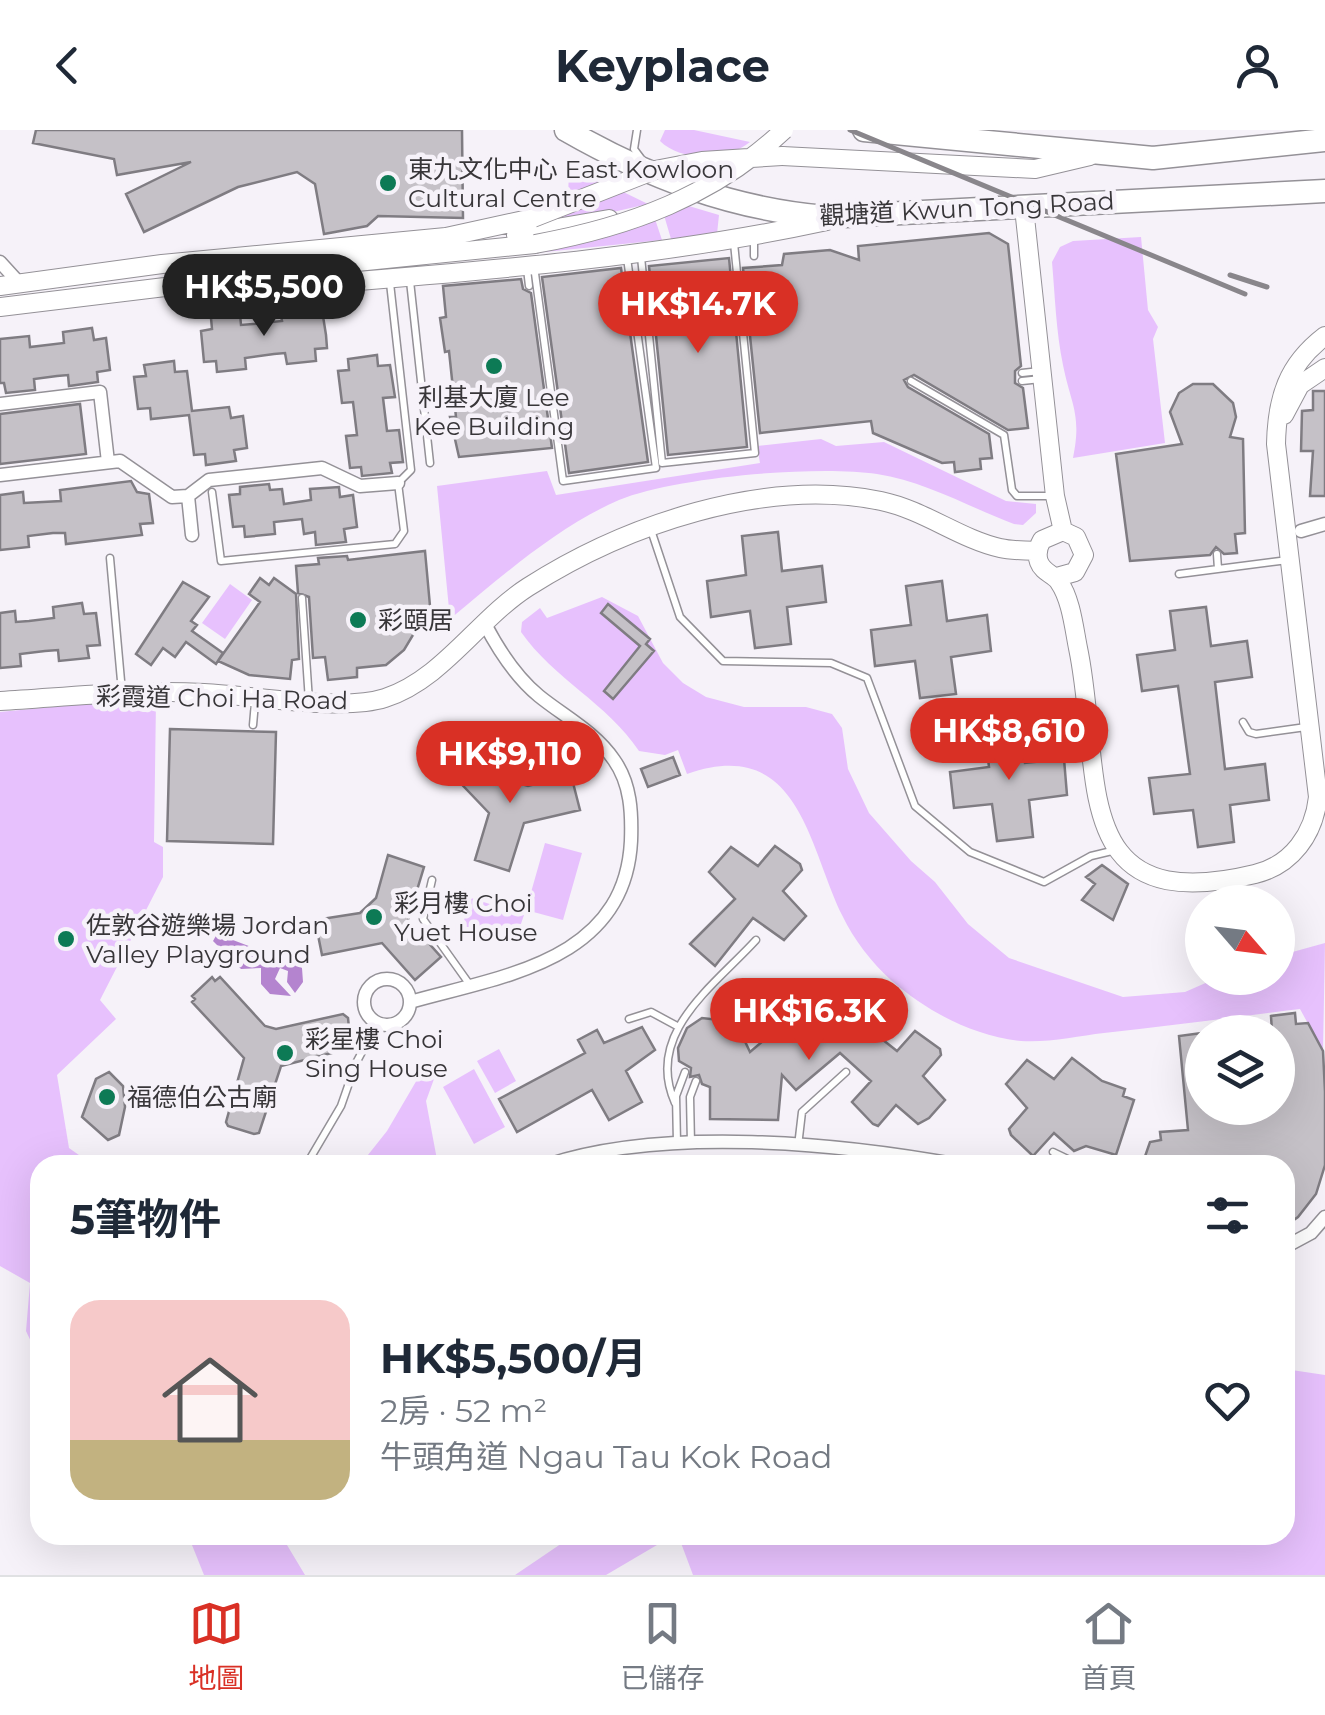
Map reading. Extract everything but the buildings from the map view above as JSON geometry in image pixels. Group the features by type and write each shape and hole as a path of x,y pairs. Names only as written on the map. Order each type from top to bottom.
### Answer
{"highway":[{"name":"觀塘道 Kwun Tong Road","path":"566,130 656,178 765,209 847,217 1325,191"},
{"name":"觀塘道 Kwun Tong Road","path":"864,130 1167,157 1325,140"}],"main road":[{"path":"448,246 545,232 659,202 722,170 772,130"},
{"path":"0,286 162,264 283,261 551,241 643,217 715,184 784,130"},
{"path":"448,246 655,170 702,161 782,156 1035,169 1105,152"},
{"path":"1024,208 1040,294 1042,375 1055,496 1063,531"},
{"path":"165,287 190,296 529,263 754,235 847,217"},
{"path":"0,306 165,287 283,261"},
{"path":"1056,577 1075,572 1084,555 1076,537 1063,531 1046,536 1038,551 1040,566 1056,577 1080,656 1102,823 1116,850 1146,874 1176,882 1243,876 1278,864 1304,840 1316,809 1312,726 1276,444 1277,405 1285,382 1325,336"},
{"path":"1276,444 1292,397 1311,375 1325,368"},
{"name":"彩霞道 Choi Ha Road","path":"0,700 122,693 382,700 410,687 525,588 650,526 700,510 788,499 856,498 934,517 998,548 1038,551"}],"street":[{"path":"0,262 22,284"},
{"path":"0,404 100,392 108,462"},
{"path":"0,475 120,461 172,497 188,496 209,480 322,468 360,486 398,484"},
{"path":"188,496 192,535"},
{"path":"1301,531 1325,524"},
{"path":"410,1002 400,983 378,981 364,998 366,1013 377,1024 399,1022 410,1002 541,966 585,938 616,896 631,846 630,800 615,762 588,731 520,678 484,624"},
{"path":"585,1155 684,1144 798,1146 906,1155"},
{"path":"1295,1242 1311,1234 1325,1217"},
{"path":"1311,1234 1325,1245"}],"lane":[{"path":"637,130 634,149 656,178"},
{"path":"754,235 754,256"},
{"path":"633,251 662,463 755,453 733,238"},
{"path":"529,263 563,481 656,468 633,251"},
{"path":"529,263 529,286"},
{"path":"399,276 430,463"},
{"path":"212,492 221,561 395,544 404,531 398,484 411,470 399,276"},
{"path":"1022,377 1042,375"},
{"path":"911,382 1004,434 1012,490 1017,496 1055,496"},
{"path":"650,526 680,617 723,661 831,663 867,678 915,806 970,852 1044,882 1091,856 1116,850"},
{"path":"1217,554 1218,569"},
{"path":"110,558 122,693"},
{"path":"1179,574 1290,560"},
{"path":"302,598 309,701"},
{"path":"253,725 255,696"},
{"path":"1243,722 1256,734 1312,726"},
{"path":"432,880 422,919 470,985"},
{"path":"684,1144 665,1062 676,1026 756,940"},
{"path":"629,1019 651,1012 676,1026"},
{"path":"312,1155 341,1106 356,1063 377,1024"},
{"path":"675,1103 685,1072"},
{"path":"798,1146 802,1112 846,1072"},
{"path":"684,1144 696,1082"},
{"path":"1054,1152 1060,1155"}],"shaded area":[{"path":"665,130 694,130 750,142 717,156 692,156 660,141"},
{"path":"569,167 648,204 526,232 568,199"},
{"path":"672,201 719,215 717,234 671,239 661,205"},
{"path":"655,219 662,240 467,260 466,249"},
{"path":"1141,237 1148,310 1158,327 1153,339 1165,443 1073,458 1076,420 1057,327 1052,262 1060,247 1073,241"},
{"path":"821,439 836,446 884,442 1006,501 1036,504 1036,513 1023,525 1014,524 912,482 877,474 783,472 674,485 619,500 574,524 450,619 437,486 547,471 556,495 760,463 757,446"},
{"path":"230,584 252,600 225,639 202,623"},
{"path":"602,597 638,616 663,663 683,683 706,697 744,707 806,707 832,714 842,728 848,769 869,813 935,882 968,924 1009,958 1123,997 1185,992 1295,995 1295,951 1325,943 1323,1051 1300,1009 1252,1015 1185,1015 1185,1023 1031,1041 986,1034 952,1021 884,974 858,942 842,915 808,829 776,783 754,770 724,766 687,774 678,750 665,755 639,751 612,719 549,664 521,632 522,622 540,608 547,618"},
{"name":"佐敦谷遊樂場 Jordan Valley Playground","path":"123,700 156,701 154,842 163,847 163,877 100,1000 116,1019 57,1075 69,1148 79,1155 30,1155 30,1283 0,1266 0,712"},
{"path":"545,843 582,853 563,920 526,910"},
{"path":"471,898 524,915 514,944 462,927"},
{"path":"217,934 254,948 265,962 278,955 293,957 302,968 303,982 295,993 287,982 288,971 280,968 275,979 291,996 270,994 261,984 261,968 241,969 213,941"},
{"path":"499,1049 516,1081 495,1093 477,1061"},
{"path":"428,1061 438,1068 426,1101 436,1155 368,1155 387,1131"},
{"path":"474,1069 505,1127 474,1144 443,1087"},
{"name":"佐敦谷遊樂場 Jordan Valley Playground","path":"30,1283 30,1340 26,1331"},
{"path":"1295,1370 1325,1375 1325,1575 693,1575 682,1545 1295,1545"},
{"path":"192,1545 287,1545 305,1575 204,1575"},
{"path":"559,1545 657,1545 606,1575 515,1575"}],"railway":[{"path":"850,130 1245,294"},
{"path":"1230,275 1267,287"}],"place":[{"name":"東九文化中心 East Kowloon Cultural Centre","path":"388,183"},
{"name":"利基大廈 Lee Kee Building","path":"494,366"},
{"name":"彩頤居","path":"358,620"},
{"name":"彩月樓 Choi Yuet House","path":"374,917"},
{"name":"佐敦谷遊樂場 Jordan Valley Playground","path":"66,939"},
{"name":"彩星樓 Choi Sing House","path":"285,1053"},
{"name":"福德伯公古廟","path":"107,1097"}]}
